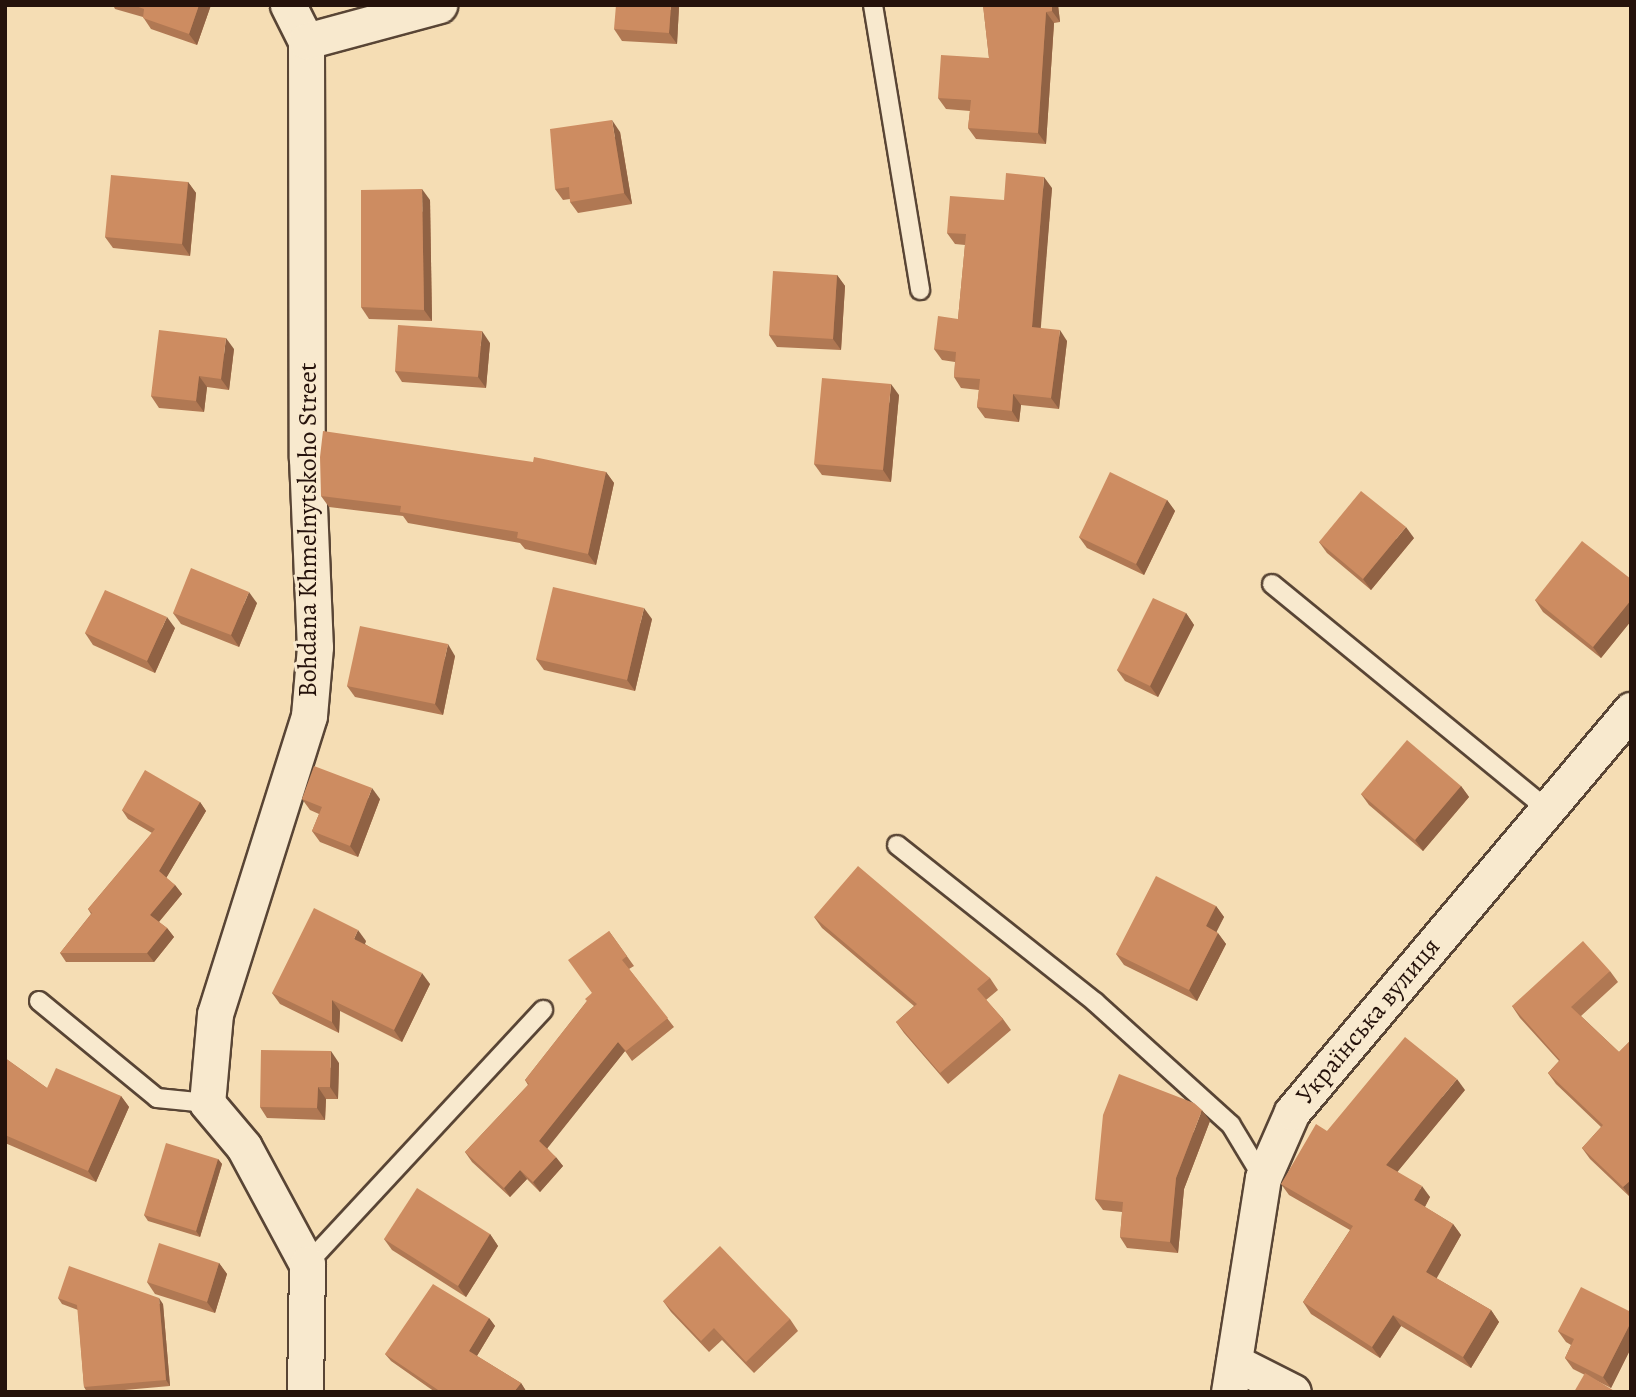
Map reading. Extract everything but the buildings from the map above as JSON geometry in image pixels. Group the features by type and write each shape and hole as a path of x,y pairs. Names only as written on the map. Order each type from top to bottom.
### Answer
{"street":[{"name":"Bohdana Khmelnytskoho Street","path":"207,1103 215,1014 309,716 314,647 307,458 306,41 288,5"},
{"path":"306,41 439,5"},
{"name":"Українська вулиця","path":"1231,1377 1264,1178 1292,1112 1631,710"},
{"path":"207,1103 244,1147 307,1264 305,1392"},
{"path":"1231,1377 1293,1392"}],"lane":[{"path":"873,5 920,290"},
{"path":"1272,584 1547,809"},
{"path":"897,845 1095,1002 1202,1098 1231,1125 1264,1178"},
{"path":"39,1001 157,1098 207,1103"},
{"path":"307,1264 543,1010"}]}
